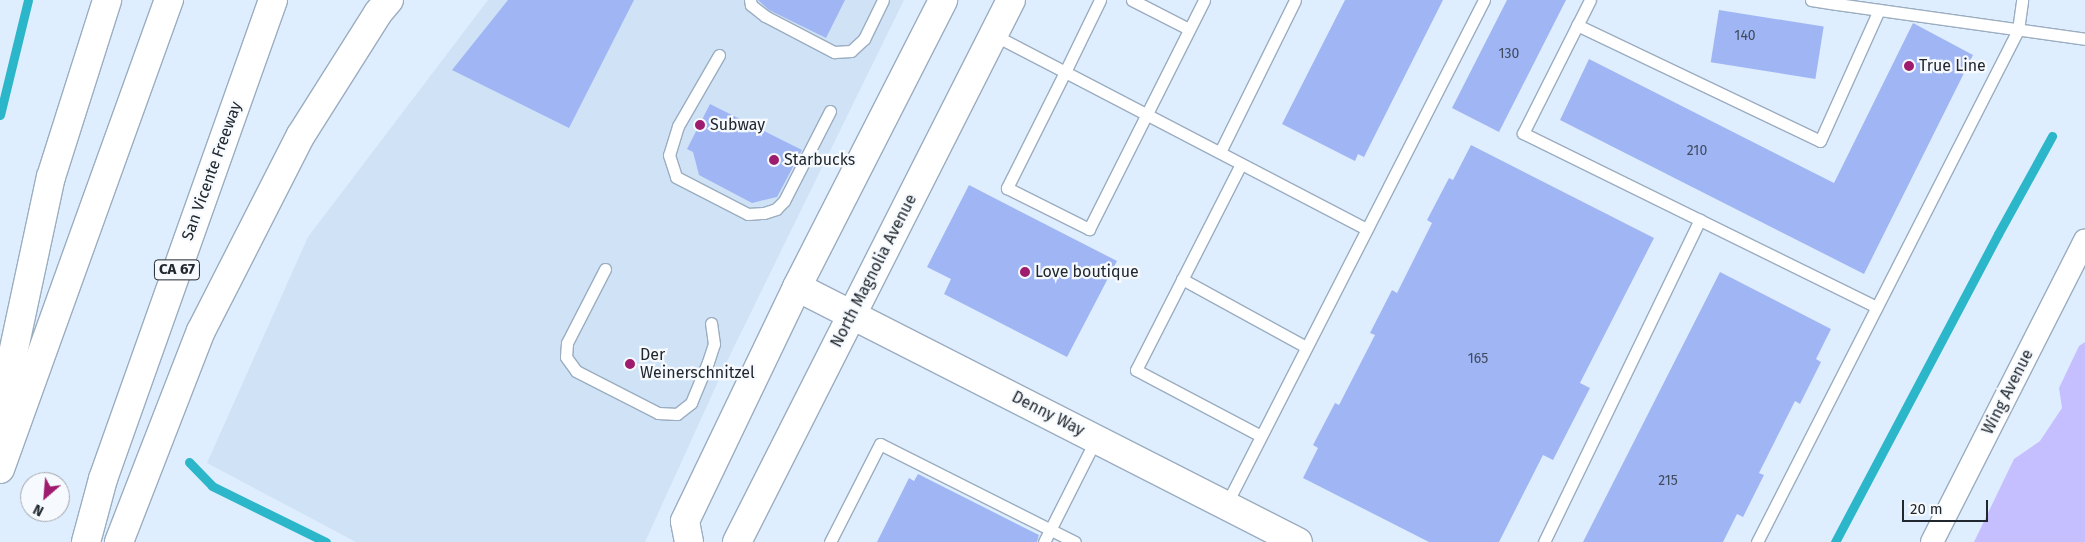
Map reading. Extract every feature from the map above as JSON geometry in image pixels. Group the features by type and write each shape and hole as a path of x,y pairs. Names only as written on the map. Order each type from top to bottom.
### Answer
{"main road":[{"path":"0,414 51,177 107,0"},
{"path":"0,469 169,0"},
{"name":"San Vicente Freeway","path":"86,542 103,479 273,0"},
{"path":"119,542 201,330 301,135 378,13 389,0"},
{"path":"689,542 685,521 798,286 943,0"},
{"name":"North Magnolia Avenue","path":"737,542 1011,0"},
{"name":"Denny Way","path":"798,286 1298,542"}],"street":[{"name":"Wing Avenue","path":"1932,542 2085,241"}],"lane":[{"path":"750,0 751,5 765,16 834,52 851,51 864,39 883,0"},
{"path":"1100,0 1007,188 1089,229 1204,0"},
{"path":"1132,0 1189,29"},
{"path":"1220,152 1295,0"},
{"path":"1226,505 1484,0"},
{"path":"1590,0 1523,133 1877,307"},
{"path":"1811,0 1837,2 1879,10 2085,39"},
{"path":"1757,542 2018,30 2022,0"},
{"path":"1577,26 1820,141 1879,10"},
{"path":"994,35 1367,229"},
{"path":"718,54 678,126 669,155 676,177 724,202 748,214 764,213 776,209 784,201 830,111"},
{"path":"1241,164 1136,370 1261,436"},
{"path":"1544,542 1700,220"},
{"path":"606,269 568,343 566,357 576,371 658,413 676,414 691,403 708,362 714,344 710,323"},
{"path":"1182,279 1306,347"},
{"path":"1044,542 1096,439"},
{"path":"830,542 880,444 1075,542"}],"shaded area":[{"path":"488,0 904,0 732,351 645,542 356,542 207,463 308,237"},
{"path":"2085,342 2085,542 1974,542 2014,459 2040,441 2062,408 2059,388 2079,346"}],"building":[{"path":"508,0 634,0 569,128 452,70"},
{"path":"758,0 845,0 826,38 769,10"},
{"path":"1345,0 1443,0 1364,157 1358,154 1355,161 1282,124"},
{"path":"1507,0 1566,0 1499,132 1452,108"},
{"path":"1719,10 1824,27 1815,79 1711,62"},
{"path":"1913,23 1973,55 1864,274 1560,120 1589,59 1834,183"},
{"path":"710,104 802,150 777,197 752,203 699,175 693,152 687,149"},
{"path":"1471,145 1654,238 1580,383 1590,388 1553,460 1543,455 1499,542 1429,542 1303,478 1318,448 1313,445 1335,403 1339,405 1375,335 1370,333 1392,290 1397,293 1432,223 1427,220 1449,178 1453,180"},
{"path":"969,185 1117,261 1067,357 944,294 951,279 927,267"},
{"path":"1720,272 1831,329 1816,359 1821,362 1800,404 1795,401 1759,473 1764,475 1743,517 1737,514 1723,542 1583,542"},
{"path":"918,474 1039,535 1037,542 877,542 909,478 914,481"}],"waterway":[{"path":"0,115 28,0"},
{"path":"1835,542 2052,136"},
{"path":"189,462 212,486 326,542"}],"place":[{"name":"True Line","path":"1909,66"},
{"name":"Subway","path":"700,125"},
{"name":"Starbucks","path":"774,160"},
{"name":"Love boutique","path":"1025,272"},
{"name":"Der Weinerschnitzel","path":"630,364"}]}
